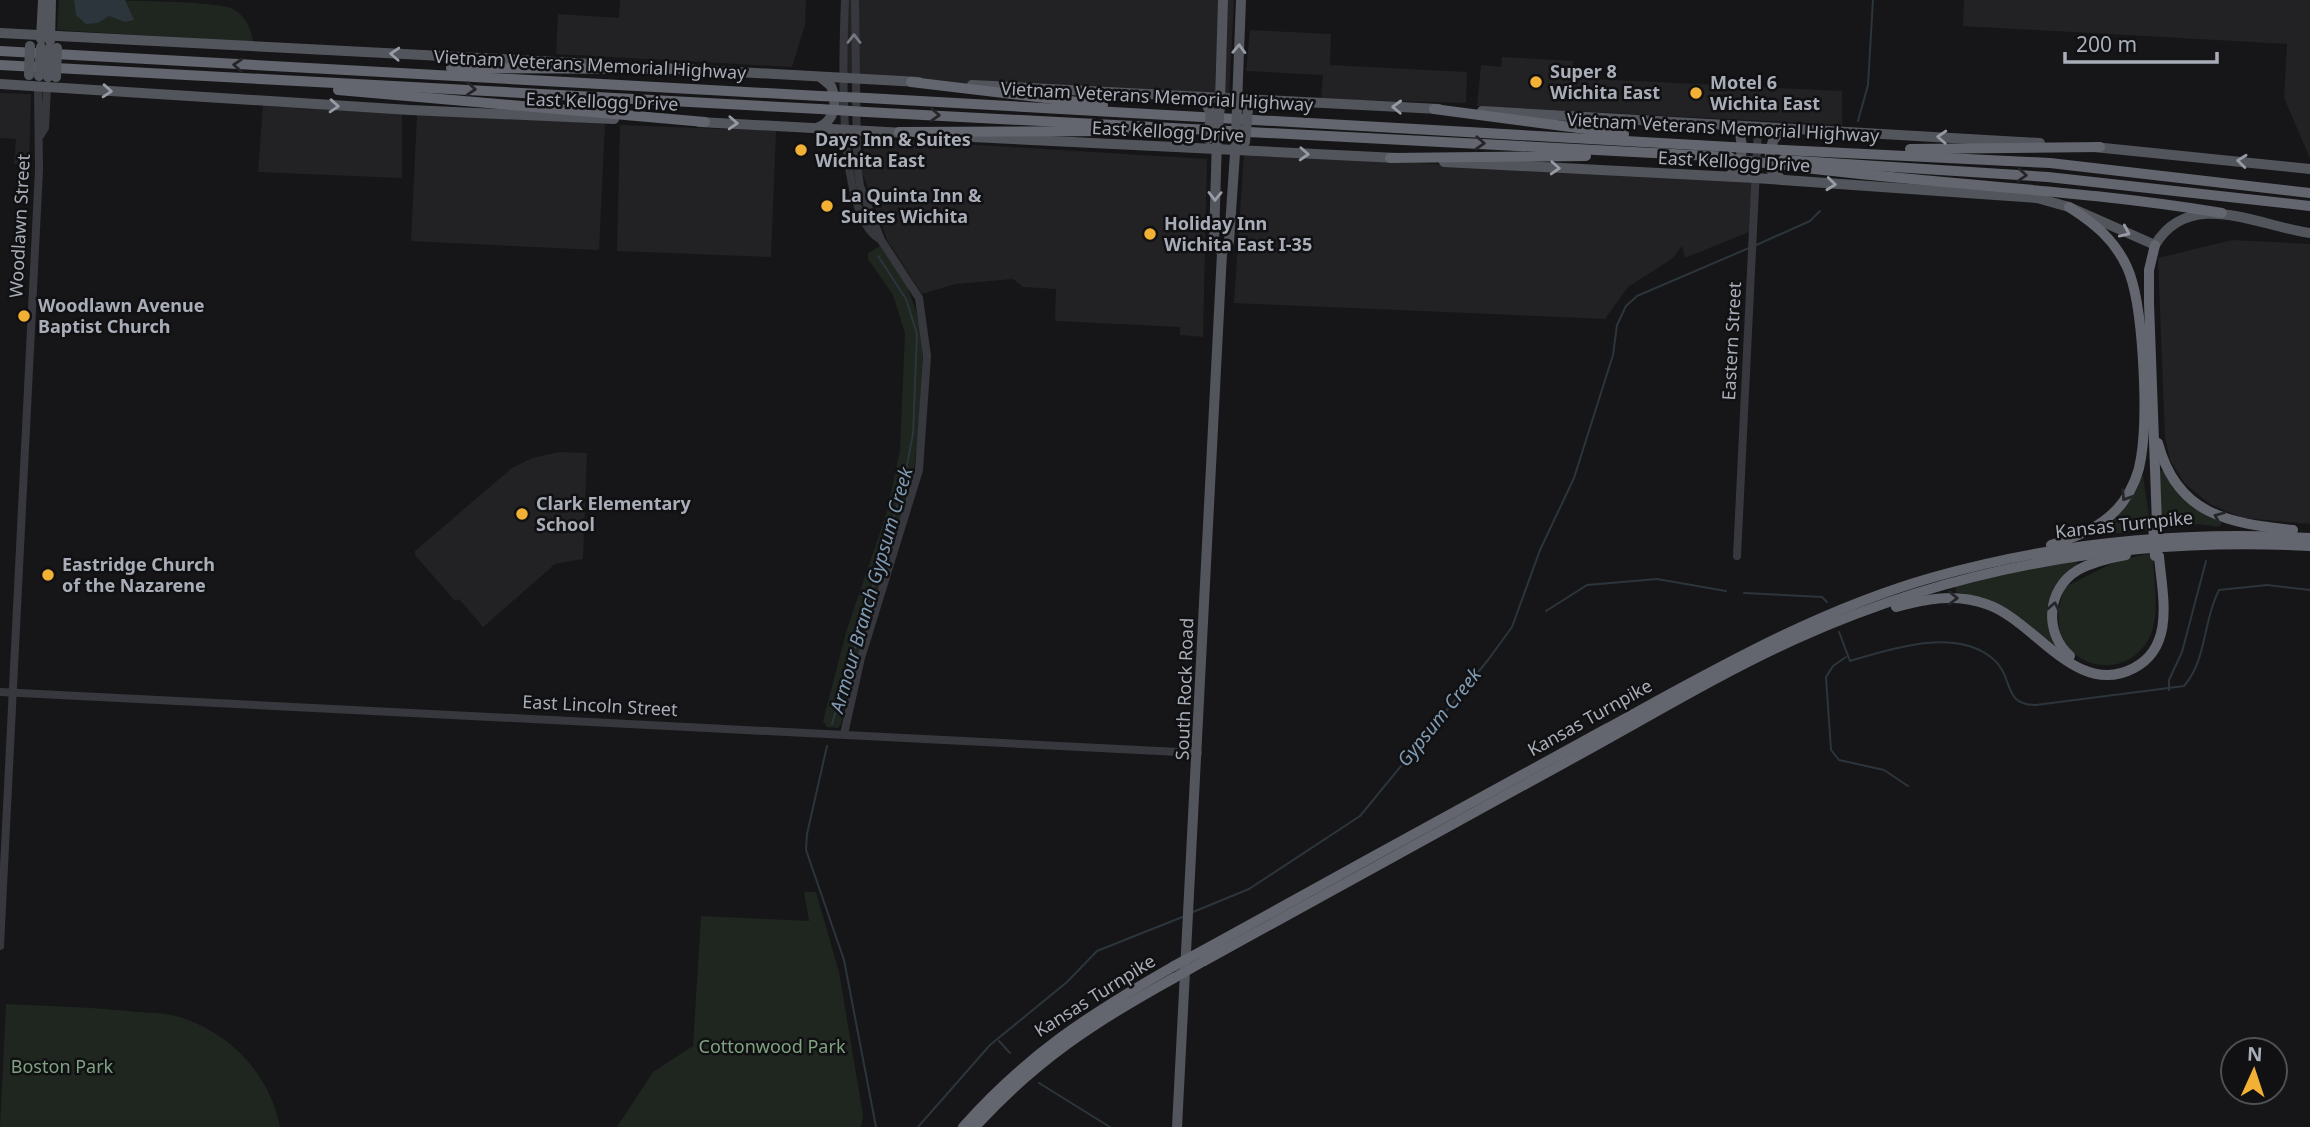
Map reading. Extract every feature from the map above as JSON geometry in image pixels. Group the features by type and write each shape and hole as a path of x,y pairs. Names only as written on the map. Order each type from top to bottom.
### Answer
{"highway":[{"name":"Vietnam Veterans Memorial Highway","path":"0,51 867,98 1207,131 1707,145 1731,154"},
{"name":"Vietnam Veterans Memorial Highway","path":"0,65 1207,131 1683,155 1731,154 2048,177 2310,206"},
{"path":"284,67 672,69"},
{"path":"182,76 705,122"},
{"path":"911,82 1207,131"},
{"path":"1434,109 1707,145"},
{"path":"900,132 990,134 1207,131"},
{"path":"1800,151 2100,147"},
{"name":"Vietnam Veterans Memorial Highway","path":"1783,158 1800,151 2050,163 2310,193"},
{"path":"1390,158 1683,155"},
{"path":"1783,158 1904,180 2136,198 2222,213"},
{"path":"2009,558 2074,538 2094,528 2117,509 2138,471 2143,441 2140,319 2130,274 2108,237 2068,207"},
{"path":"2155,245 2149,277 2155,524 2157,556 2158,628 2146,653 2124,668 2106,671 2088,667 2064,651 2051,621 2056,596 2065,581 2079,570 2100,562 2176,545"},
{"path":"2142,407 2155,524"},
{"path":"2153,422 2167,469 2180,491 2200,507 2238,523 2310,532"},
{"name":"Kansas Turnpike","path":"1204,956 1752,649 1880,595 1931,578 2009,558 2111,541 2168,536 2310,538"},
{"name":"Kansas Turnpike","path":"963,1127 1006,1081 1065,1032 1756,658 1839,621 1925,590 2017,566 2101,552 2176,545 2310,546"},
{"path":"1839,621 1913,602 1963,597 1989,605 2011,616 2083,671 2112,676 2139,666 2152,653 2161,636 2164,617 2157,556"},
{"name":"Kansas Turnpike","path":"975,1127 1024,1078 1074,1036 1174,972"}],"main road":[{"path":"43,0 46,36"},
{"path":"43,80 44,47 51,0"},
{"name":"South Rock Road","path":"1222,253 1214,241 1216,151 1207,131 1220,102 1223,0"},
{"path":"1241,0 1241,105"},
{"name":"East Kellogg Drive","path":"0,33 1193,96 1241,105 1260,100 2100,147 2310,169"},
{"path":"15,34 44,47 71,37"},
{"path":"43,80 44,47"},
{"path":"817,128 826,125 833,113 831,86 819,77"},
{"path":"0,84 15,85 43,80"},
{"name":"East Kellogg Drive","path":"43,80 71,88 410,110 705,122 1216,151 1390,158 1755,178 2037,198 2068,207 2155,245"},
{"path":"1193,96 1206,104 1211,113 1207,131 1196,149"},
{"name":"South Rock Road","path":"1177,1127 1222,253 1229,242 1236,152 1241,140 1241,105"},
{"path":"1726,127 1740,134 1742,146 1740,167 1734,175 1726,177"},
{"path":"1784,180 1773,173 1770,165 1773,139 1786,130"},
{"path":"1241,140 1257,152"},
{"path":"2155,245 2168,229 2184,218 2204,212 2222,213 2310,233"}],"street":[{"path":"844,734 864,649 909,510 919,470 927,356 922,309 909,279 881,240 874,235 854,200 848,174 851,130 845,0"},
{"path":"850,78 855,0"},
{"name":"Woodlawn Street","path":"0,946 40,136 37,128 43,80"},
{"name":"Eastern Street","path":"1737,556 1758,128"},
{"name":"East Lincoln Street","path":"0,692 1198,753"}],"shaded area":[{"path":"74,0 125,0 134,20 125,22 109,16 98,23 86,24 76,15"},
{"path":"620,0 806,0 805,25 792,67 556,54 558,14 619,18"},
{"path":"848,0 1234,0 1229,98 845,78"},
{"path":"1964,0 2310,0 2310,158 2284,98 2287,44 1963,26"},
{"path":"1250,30 1331,34 1330,65 1467,72 1466,103 1321,99 1323,75 1246,71"},
{"path":"1502,57 1573,61 1573,78 1842,91 1842,125 1477,106 1481,65 1501,67"},
{"path":"0,93 31,94 29,164 14,164 16,139 0,138"},
{"path":"263,105 402,113 402,178 258,172"},
{"path":"417,114 605,123 599,250 411,241"},
{"path":"620,125 776,131 771,257 617,251"},
{"path":"864,138 1207,159 1203,337 1180,335 1180,327 1055,321 1056,289 1023,287 1013,279 956,284 922,294 887,240 862,172"},
{"path":"1244,154 1756,181 1754,230 1685,258 1682,246 1673,258 1628,287 1605,319 1234,303"},
{"path":"2232,240 2310,244 2310,524 2243,518 2210,504 2185,484 2170,460 2165,437 2158,258"},
{"name":"Clark Elementary School","path":"559,452 587,453 583,559 555,564 483,627 459,599 455,601 415,555 415,551 512,468 532,458"}],"green space":[{"path":"59,0 218,5 231,8 240,14 253,42 57,30"},
{"path":"880,246 907,286 920,322 923,349 918,436 913,477 896,540 864,630 841,724 838,728 827,727 823,721 847,629 887,512 900,450 905,333 893,295 868,259 868,253"},
{"path":"2159,470 2163,471 2183,498 2218,519 2219,527 2199,524 2162,530"},
{"path":"2139,475 2143,476 2151,530 2097,535 2095,529"},
{"path":"2153,553 2155,619 2142,648 2126,661 2108,665 2089,662 2073,653 2062,636 2058,614 2065,587 2119,560"},
{"path":"2076,559 2078,566 2054,588 2059,649 2000,607 1956,592 1955,585"},
{"name":"Cottonwood Park","path":"804,892 816,892 839,972 863,1115 861,1127 617,1127 653,1072 693,1046 701,916 809,921"},
{"name":"Boston Park","path":"6,1004 158,1013 195,1023 213,1032 244,1057 267,1089 280,1127 0,1127"}],"waterway":[{"name":"Gypsum Creek","path":"1858,121 1868,85 1873,0"},
{"name":"Gypsum Creek","path":"1754,246 1810,221 1820,211"},
{"name":"Gypsum Creek","path":"1193,912 1249,889 1360,816 1512,627 1540,550 1574,478 1613,355 1617,325 1626,306 1637,296 1749,248"},
{"name":"Armour Branch Gypsum Creek","path":"832,724 902,490 913,434 917,334 906,299 878,256"},
{"path":"2169,690 2169,680 2182,652 2206,561"},
{"path":"1546,611 1587,585 1657,579 1726,591"},
{"path":"1839,632 1850,661 1922,643 1960,644 1977,649 1999,665 2018,700 2036,705 2184,686 2197,664 2219,590 2267,585 2310,590"},
{"path":"1744,593 1822,597 1827,602"},
{"path":"1846,657 1833,666 1826,677 1831,750 1839,760 1884,770 1908,786"},
{"name":"Armour Branch Gypsum Creek","path":"827,746 807,834 806,850 844,960 876,1127"},
{"name":"Gypsum Creek","path":"918,1127 990,1045 1067,982 1097,951 1185,916"},
{"path":"999,1041 1010,1053"},
{"path":"1039,1083 1110,1127"}],"place":[{"name":"Super 8 Wichita East","path":"1536,82"},
{"name":"Motel 6 Wichita East","path":"1696,93"},
{"name":"Days Inn & Suites Wichita East","path":"801,150"},
{"name":"La Quinta Inn & Suites Wichita","path":"827,206"},
{"name":"Holiday Inn Wichita East I-35","path":"1150,234"},
{"name":"Woodlawn Avenue Baptist Church","path":"24,316"},
{"name":"Clark Elementary School","path":"522,514"},
{"name":"Eastridge Church of the Nazarene","path":"48,575"}]}
